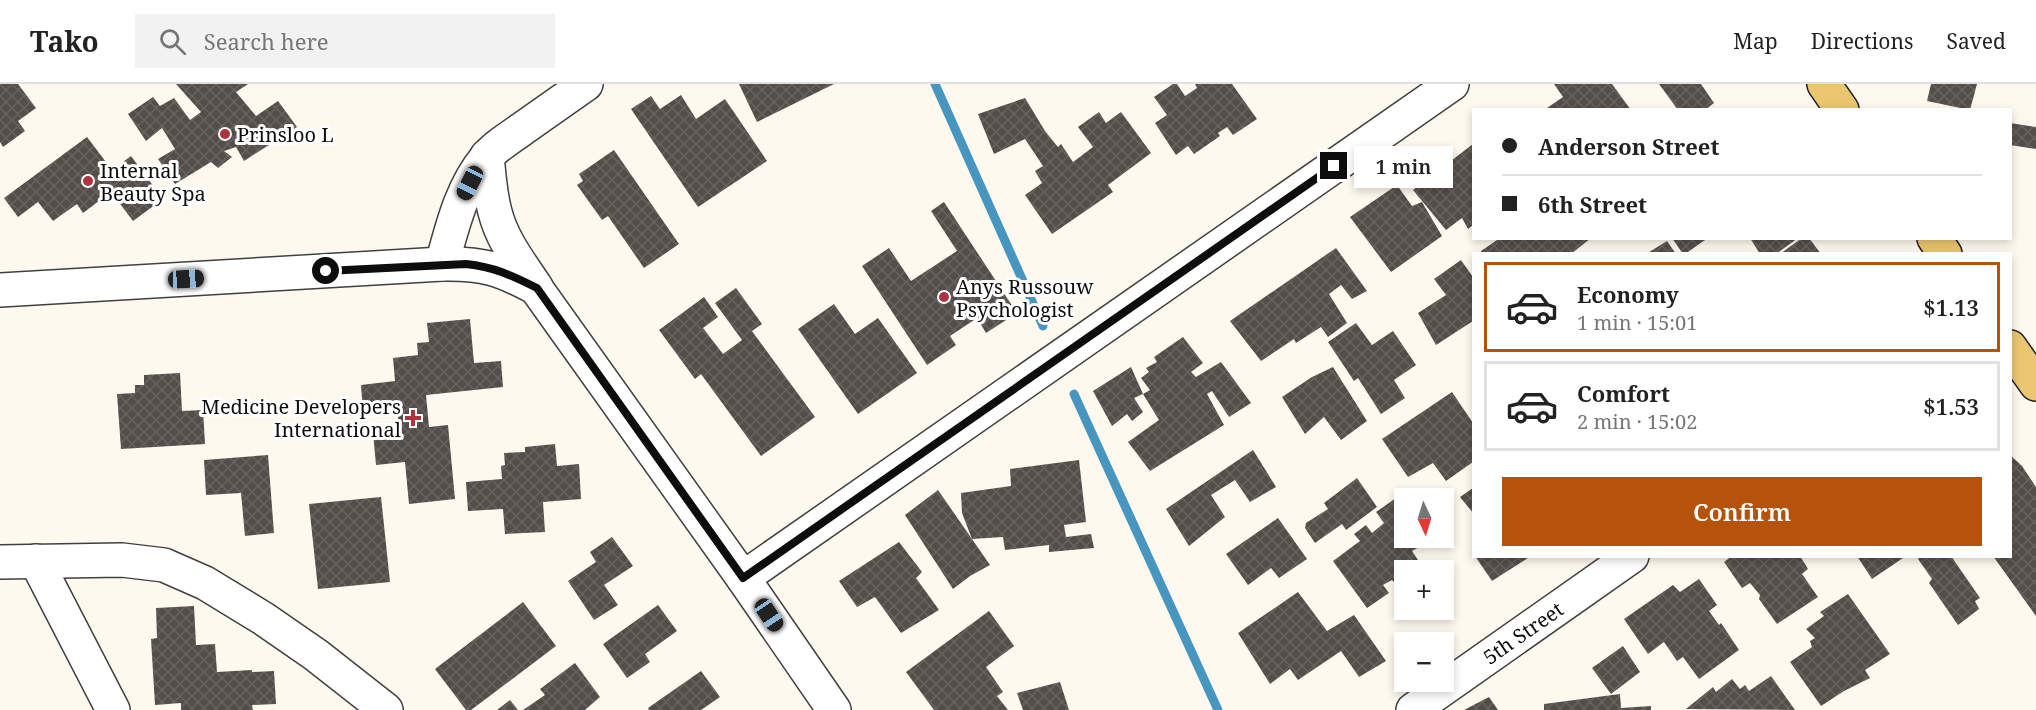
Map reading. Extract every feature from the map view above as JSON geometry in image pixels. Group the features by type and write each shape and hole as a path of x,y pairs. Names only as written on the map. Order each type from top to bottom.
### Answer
{"main road":[{"path":"1824,84 1841,108"},
{"path":"2012,349 2036,384"}],"street":[{"path":"442,264 464,194 487,156 586,84"},
{"path":"743,578 1452,84"},
{"path":"487,156 495,213 511,249 834,710"},
{"path":"0,290 442,264 489,266 537,288"},
{"name":"5th Street","path":"1413,710 1629,558"},
{"path":"0,562 122,560 164,565 205,583 264,619 316,655 386,710"},
{"path":"36,561 113,710"}],"building":[{"path":"0,84 18,84 36,108 18,121 25,131 3,147 0,142"},
{"name":"Prinsloo L","path":"176,84 248,84 236,92 256,116 278,101 297,127 244,161 236,147 224,151 232,157 218,168 211,162 175,184 158,159 175,149 162,128 146,141 128,114 153,97 160,106 174,98 190,120 201,112"},
{"path":"739,84 834,84 757,122"},
{"path":"1173,84 1177,84 1185,96 1197,88 1195,84 1232,84 1257,119 1233,135 1227,127 1218,133 1220,136 1194,154 1188,146 1176,155 1155,123 1167,115 1154,97"},
{"path":"1554,84 1612,84 1630,108 1547,108 1563,97"},
{"path":"1659,84 1701,84 1714,103 1708,108 1677,108"},
{"path":"1931,84 1977,84 1971,108 1927,101"},
{"path":"681,95 696,119 725,99 767,161 698,207 631,109 651,96 660,109"},
{"path":"1025,98 1045,131 1058,147 1061,144 1073,162 1093,147 1078,127 1099,112 1106,123 1121,112 1151,153 1108,185 1113,192 1052,234 1025,195 1042,183 1035,171 1043,166 1025,139 994,154 978,114"},
{"path":"2012,123 2036,127 2036,149 2012,145"},
{"name":"Internal Beauty Spa","path":"87,137 112,170 131,156 163,199 133,221 111,192 83,213 77,204 53,221 38,202 18,217 4,198"},
{"path":"1472,145 1472,226 1468,229 1462,218 1446,230 1413,190"},
{"path":"614,150 679,244 644,268 608,216 602,220 577,185 583,181 579,174"},
{"path":"1397,185 1412,206 1422,202 1442,236 1391,272 1350,217"},
{"name":"Anys Russouw Psychologist","path":"944,202 1017,313 986,333 977,318 950,336 956,345 927,365 862,266 889,248 911,281 957,251 931,211"},
{"path":"1497,240 1588,240 1574,252 1481,251"},
{"path":"1673,240 1705,240 1688,252 1682,252"},
{"path":"1751,240 1795,240 1779,252 1759,252"},
{"path":"1799,240 1810,240 1820,252 1783,252"},
{"path":"1667,241 1675,252 1649,252"},
{"path":"1336,248 1367,291 1352,299 1341,285 1329,294 1347,323 1328,337 1321,327 1296,343 1294,339 1261,361 1230,321"},
{"path":"1461,260 1472,276 1472,322 1436,345 1418,313 1446,295 1434,279"},
{"path":"736,288 762,324 752,331 815,417 761,456 701,374 695,379 659,330 704,297 718,317 703,328 723,354 742,340 715,303"},
{"path":"834,304 855,334 878,318 917,373 858,414 798,329"},
{"name":"Medicine Developers International","path":"470,319 474,363 501,361 503,387 426,395 429,427 448,425 455,499 409,504 405,462 376,465 373,433 399,430 397,407 363,411 361,385 395,381 393,358 418,355 417,343 429,342 427,323"},
{"path":"1356,323 1372,345 1393,331 1416,365 1394,380 1405,398 1381,414 1358,378 1354,381 1328,342"},
{"path":"1183,337 1203,363 1191,372 1196,377 1221,362 1251,403 1229,417 1212,391 1207,394 1224,425 1150,471 1128,442 1159,420 1143,394 1150,390 1141,378 1149,372 1146,368 1157,362 1154,357"},
{"path":"1131,367 1143,394 1134,398 1143,412 1132,421 1127,414 1112,426 1093,391"},
{"path":"1333,367 1367,421 1341,440 1324,417 1305,434 1282,397 1312,377"},
{"path":"180,373 182,411 203,410 205,444 121,449 117,394 135,393 135,385 144,385 144,375"},
{"path":"1452,392 1472,422 1472,463 1446,481 1433,463 1408,477 1382,439"},
{"path":"555,444 557,466 579,464 581,499 543,502 545,532 505,534 503,509 468,511 466,482 502,479 501,466 505,465 504,453 525,452 525,447"},
{"path":"1253,450 1276,487 1250,502 1235,480 1211,495 1225,517 1189,546 1166,509"},
{"path":"268,455 274,533 245,536 241,493 206,495 204,460"},
{"path":"2012,457 2022,466 2036,487 2036,616 1994,558 2012,558"},
{"path":"1079,460 1086,522 1064,525 1066,537 1091,534 1094,548 1049,552 1049,545 1005,550 1003,537 972,539 962,513 961,493 1011,486 1010,469"},
{"path":"1357,478 1377,507 1346,530 1342,524 1315,543 1305,528 1306,523 1328,509 1324,503"},
{"path":"1472,489 1472,512 1460,497"},
{"path":"938,490 990,565 953,589 905,515"},
{"path":"381,497 390,582 318,589 309,504"},
{"path":"1394,499 1394,548 1417,548 1412,551 1418,560 1394,560 1394,582 1392,580 1383,585 1389,593 1367,608 1333,561 1360,541 1354,534 1366,525 1372,533 1384,523 1376,512"},
{"path":"1278,518 1307,559 1279,578 1271,568 1248,585 1226,554"},
{"path":"612,537 633,566 604,585 618,605 594,620 568,581 596,562 590,552"},
{"path":"899,542 922,572 916,578 939,610 901,633 875,597 857,607 839,581"},
{"path":"1476,558 1528,558 1492,581"},
{"path":"1729,558 1801,558 1808,569 1802,574 1818,597 1777,624 1750,583 1742,588 1724,562"},
{"path":"1858,558 1903,558 1872,579"},
{"path":"1952,558 1980,598 1975,601 1979,609 1958,625 1929,583 1932,579 1918,559"},
{"path":"1699,579 1717,605 1709,611 1719,625 1721,623 1739,650 1699,679 1683,657 1677,661 1664,642 1648,654 1624,619 1673,585 1680,592"},
{"path":"1298,592 1327,631 1354,615 1386,661 1359,677 1341,651 1298,680 1290,669 1270,684 1238,633"},
{"path":"1848,594 1890,654 1865,670 1870,678 1821,706 1790,662 1812,647 1810,641 1815,638 1806,629 1824,616 1820,612"},
{"path":"523,602 556,646 471,710 466,710 435,669"},
{"path":"658,605 677,631 645,654 650,662 627,678 603,644"},
{"path":"194,606 196,645 215,644 217,672 274,671 276,704 252,705 253,710 181,710 181,703 155,705 151,639 157,638 156,608"},
{"path":"989,611 1014,646 986,667 1003,692 997,696 1008,710 934,710 906,672"},
{"path":"1623,646 1640,672 1611,694 1592,668"},
{"path":"575,663 600,697 585,710 523,710 545,695 540,689"},
{"path":"701,671 720,697 701,710 649,710 648,708"},
{"path":"1771,676 1795,710 1686,709 1713,687 1716,692 1732,679 1740,689 1745,685 1749,691"},
{"path":"1060,682 1069,710 1023,710 1017,693"},
{"path":"1620,694 1621,708 1651,706 1651,710 1544,710 1544,704"},
{"path":"1489,697 1498,710 1464,710"},
{"path":"510,700 518,710 497,710"}],"waterway":[{"path":"935,84 1043,326"},
{"path":"1074,394 1218,710"}],"place":[{"name":"Prinsloo L","path":"225,134"},
{"name":"Internal Beauty Spa","path":"88,181"},
{"name":"Anys Russouw Psychologist","path":"944,297"},
{"name":"Medicine Developers International","path":"413,418"}],"route":[{"path":"326,271 466,264 489,266 537,288 743,578 1334,166"}]}
